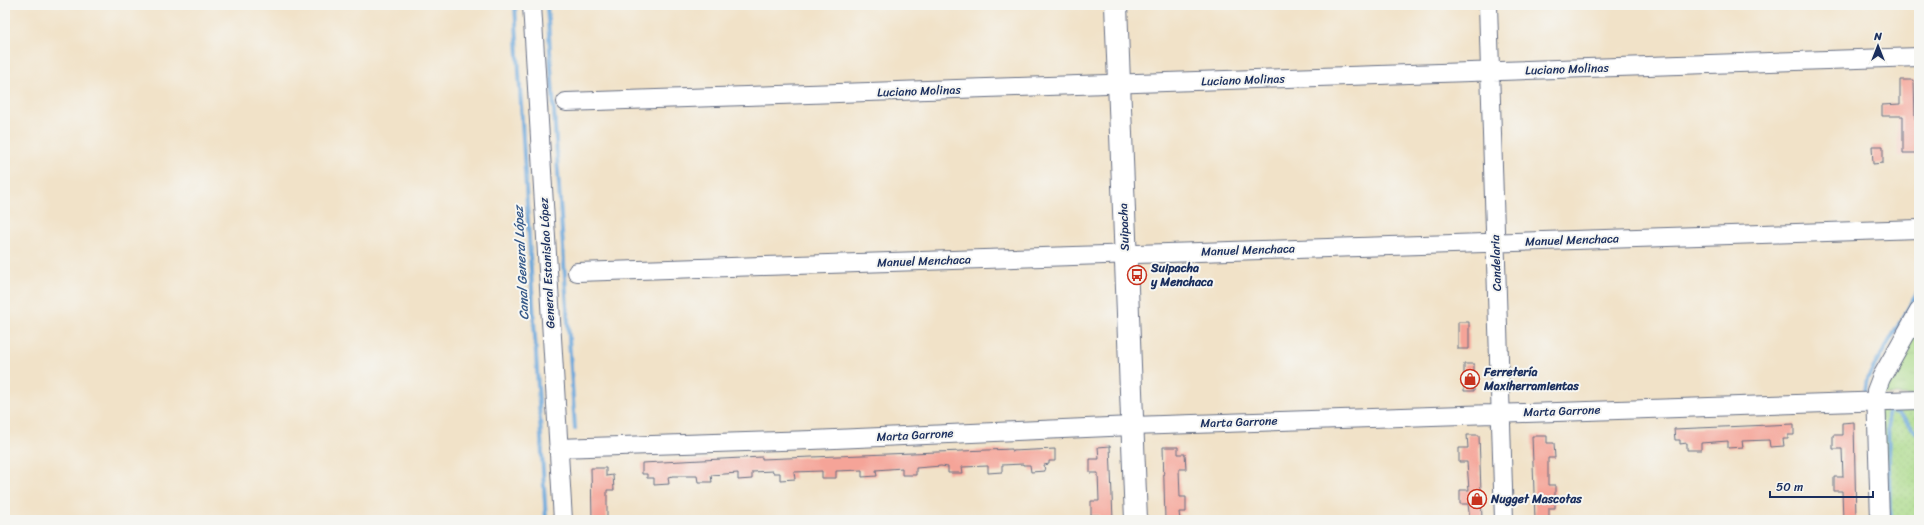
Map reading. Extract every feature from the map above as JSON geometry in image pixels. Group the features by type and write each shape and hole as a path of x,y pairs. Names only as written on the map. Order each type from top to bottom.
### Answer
{"main road":[{"name":"Suipacha","path":"1116,5 1136,520"}],"street":[{"name":"General Estanislao López","path":"532,5 563,520"},
{"name":"Candelaria","path":"1488,5 1504,520"},
{"name":"Luciano Molinas","path":"566,102 1919,57"},
{"name":"Manuel Menchaca","path":"576,272 1919,229"},
{"path":"1880,520 1876,391 1880,378 1919,311"},
{"name":"Marta Garrone","path":"558,448 812,440 1132,426 1500,413 1919,400"}],"shaded area":[{"path":"1897,117 1919,117 1919,156 1898,156"}],"green space":[{"path":"1919,320 1919,396 1881,394"},
{"path":"1919,400 1919,520 1880,520 1876,402"}],"building":[{"path":"1900,80 1914,80 1915,119 1919,119 1919,153 1903,153 1903,116 1882,116 1882,105 1900,104"},
{"path":"1872,146 1883,146 1883,163 1873,164"},
{"path":"1458,322 1469,322 1469,349 1458,349"},
{"path":"1464,364 1474,364 1474,391 1464,391"},
{"path":"1854,422 1856,520 1843,520 1842,491 1834,491 1834,477 1843,477 1842,449 1833,449 1833,435 1842,435 1842,423"},
{"path":"1794,424 1794,435 1788,435 1788,439 1783,439 1784,446 1770,447 1769,440 1742,441 1743,447 1728,448 1728,441 1701,443 1701,450 1687,450 1687,443 1680,444 1680,440 1675,440 1674,429"},
{"path":"1467,435 1479,435 1482,520 1470,520 1468,504 1460,504 1460,490 1469,490 1467,462 1459,462 1459,448 1468,448"},
{"path":"1532,436 1547,436 1547,443 1554,443 1555,458 1548,458 1548,485 1555,485 1555,508 1549,508 1549,520 1535,520"},
{"path":"1110,446 1113,520 1099,520 1099,515 1091,515 1091,501 1099,501 1098,473 1090,473 1090,459 1099,459 1098,447"},
{"path":"1163,447 1178,447 1178,454 1185,454 1186,469 1179,469 1180,497 1186,497 1186,512 1179,512 1180,520 1165,520"},
{"path":"1012,449 1012,451 1055,449 1055,461 1049,461 1049,464 1044,465 1045,471 1031,472 1030,465 1023,464 1002,465 1002,472 988,473 988,466 962,467 963,473 948,473 948,467 941,466 916,468 916,475 902,475 902,468 876,470 877,476 862,477 862,470 836,471 836,478 822,478 822,471 794,472 795,479 780,480 780,473 773,473 773,471 752,472 752,479 738,480 738,473 711,475 712,482 698,482 697,476 673,476 668,477 669,484 654,485 654,478 647,478 647,474 642,474 642,463 762,457 762,459"},
{"path":"591,468 606,468 606,476 613,475 614,490 607,490 607,520 592,520"}],"waterway":[{"name":"Canal General López","path":"515,5 546,520"},
{"name":"Canal General López","path":"547,5 575,429"},
{"path":"1865,391 1867,379 1919,290"},
{"path":"1886,410 1898,413 1919,435"},
{"path":"1888,412 1890,520"}],"place":[{"name":"Suipacha y Menchaca","path":"1137,275"},
{"name":"Ferretería Maxiherramientas","path":"1470,379"},
{"name":"Nugget Mascotas","path":"1477,499"}]}
